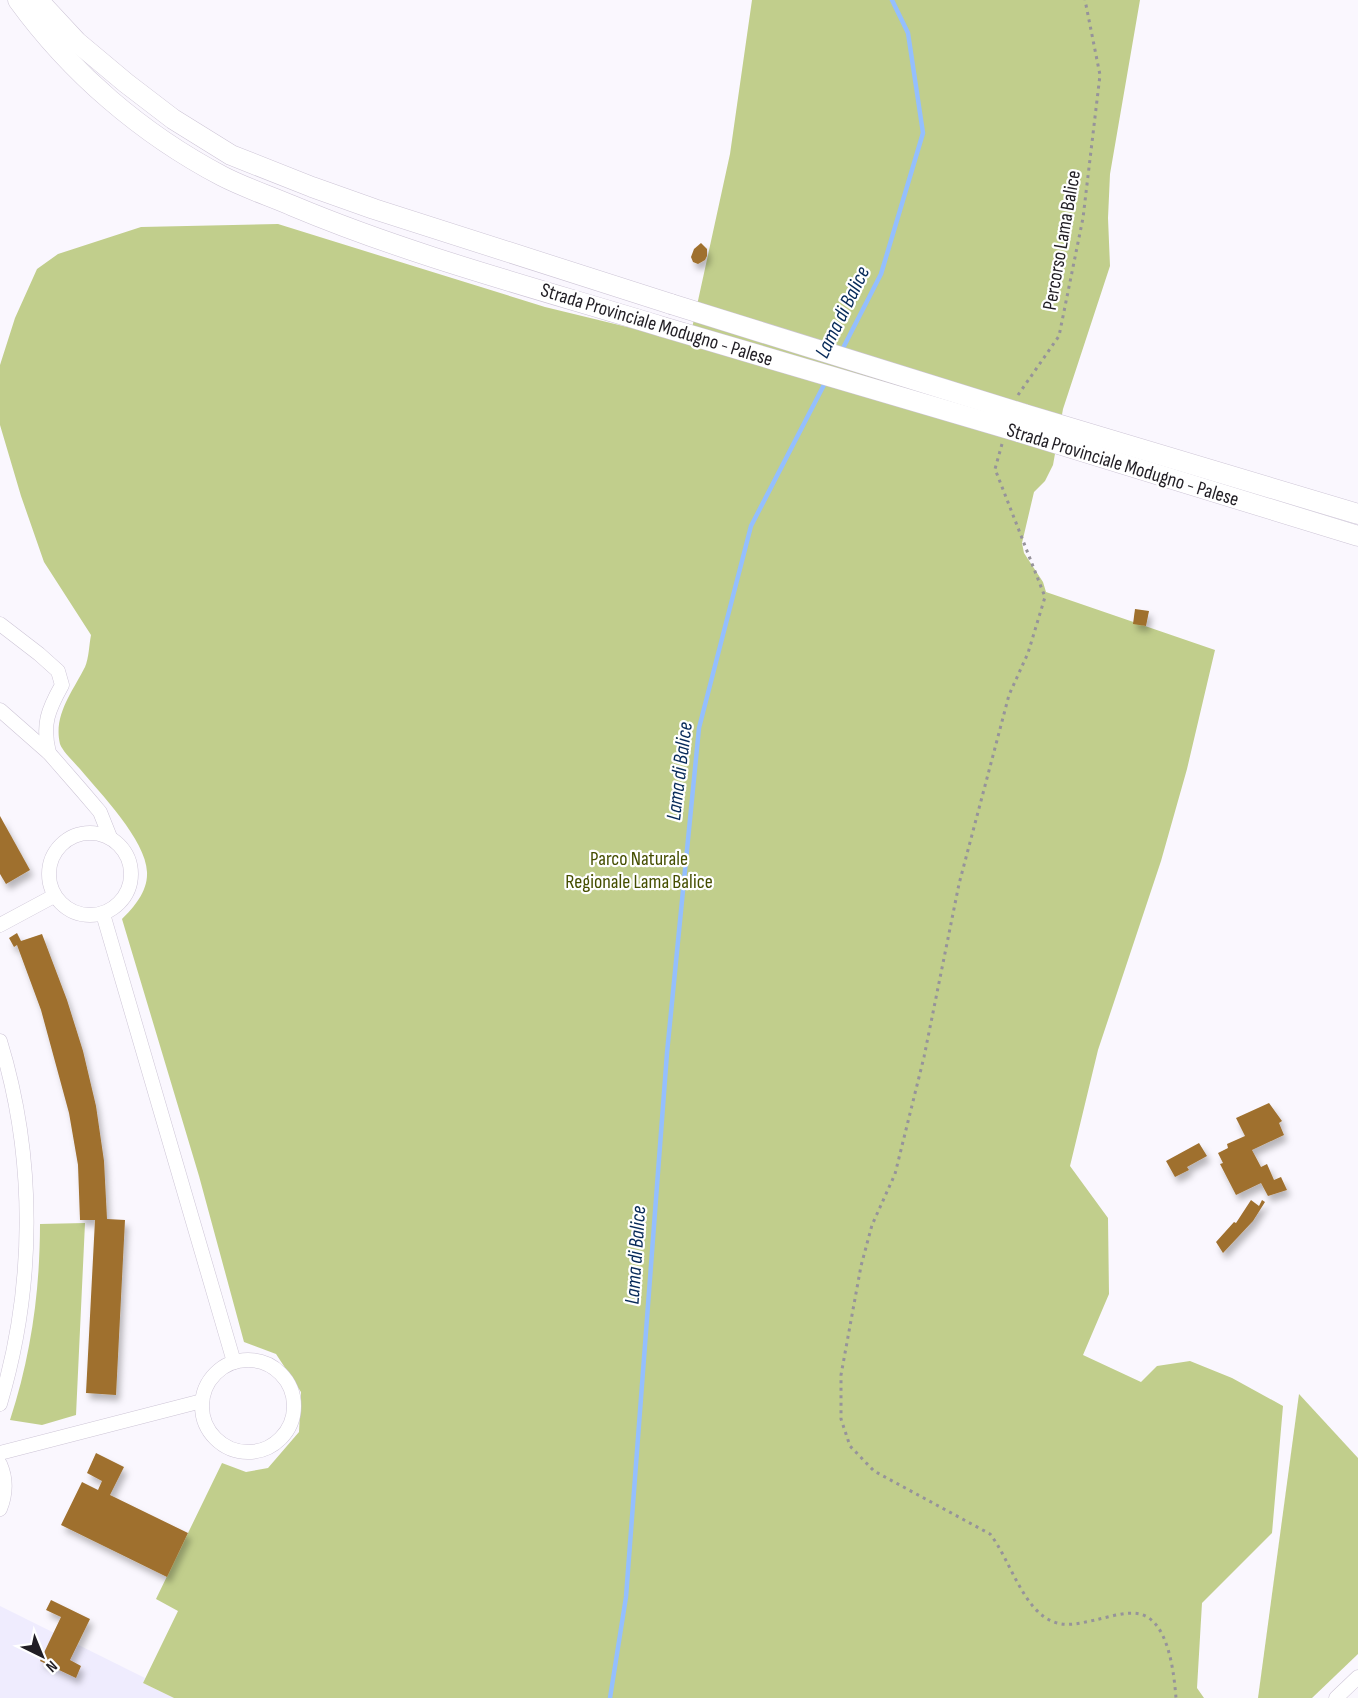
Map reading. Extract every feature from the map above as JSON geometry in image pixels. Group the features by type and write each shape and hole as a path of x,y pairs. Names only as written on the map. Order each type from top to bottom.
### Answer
{"main road":[{"name":"Strada Provinciale Modugno - Palese","path":"18,0 68,62 113,102 168,143 223,176 361,234 663,327 1358,514"},
{"name":"Strada Provinciale Modugno - Palese","path":"38,0 77,42 173,119 231,155 312,188 671,304 1358,536"}],"street":[{"path":"0,624 58,671 63,685 48,710 45,736 49,753"},
{"path":"0,710 49,753 100,812 110,837"},
{"path":"85,832 98,832 110,837 125,851 132,870 131,884 125,896 116,907 103,914 79,914 68,909 54,896 49,878 54,853 62,843 85,832"},
{"path":"0,925 54,896"},
{"path":"103,914 234,1362"},
{"path":"0,1041 19,1120 25,1173 26,1221 21,1315 11,1368 0,1404"},
{"path":"254,1360 269,1364 282,1373 291,1386 294,1416 287,1431 277,1442 263,1450 248,1452 233,1449 219,1442 209,1430 203,1416 202,1401 206,1387 214,1374 225,1365 254,1360"},
{"path":"0,1453 202,1401"},
{"path":"0,1464 6,1490 0,1509"},
{"path":"1335,1698 1358,1677"}],"path":[{"name":"Percorso Lama Balice","path":"1084,0 1100,75 1083,218 1059,336 1019,391 1016,421 995,469 1045,597 1028,653 1009,695 959,884 924,1057 895,1174 872,1224 861,1266 841,1375 841,1419 850,1446 874,1472 990,1534 1000,1546 1028,1601 1040,1613 1054,1622 1072,1625 1124,1614 1141,1614 1156,1623 1165,1638 1176,1698"}],"shaded area":[{"path":"0,1606 145,1678 143,1683 174,1698 0,1698"}],"green space":[{"name":"Parco Naturale Regionale Lama Balice","path":"752,0 1140,0 1110,174 1108,218 1110,266 1063,409 1053,465 1045,481 1034,492 1022,543 1024,553 1043,582 1046,592 1215,650 1187,769 1161,861 1098,1050 1070,1166 1108,1218 1109,1294 1083,1355 1141,1382 1157,1366 1190,1361 1232,1378 1283,1406 1272,1533 1202,1603 1197,1688 1204,1698 174,1698 143,1683 178,1611 156,1599 222,1463 246,1472 268,1468 299,1432 301,1392 276,1354 244,1342 199,1176 122,919 143,892 147,879 145,859 121,818 60,744 59,723 65,704 85,667 91,635 44,562 0,425 0,365 15,318 37,269 58,254 141,227 278,224 545,307 689,342 730,154"},
{"path":"85,1223 76,1415 42,1425 10,1420 24,1372 33,1323 40,1224"},
{"path":"1299,1394 1358,1458 1358,1654 1312,1698 1258,1698"}],"building":[{"path":"701,243 707,249 707,256 698,264 693,262 691,257 694,249"},
{"path":"1135,609 1149,611 1146,626 1133,624"},
{"path":"0,816 30,870 6,884 0,874"},
{"path":"17,933 21,941 42,934 67,1000 83,1051 96,1106 104,1161 107,1219 125,1220 116,1395 86,1393 95,1220 80,1220 78,1165 69,1113 41,1010 17,945 14,947 9,938"},
{"path":"1269,1103 1282,1121 1279,1123 1284,1135 1252,1150 1261,1167 1267,1164 1274,1180 1281,1177 1287,1190 1268,1196 1261,1183 1236,1195 1220,1164 1223,1163 1218,1153 1228,1148 1227,1144 1245,1136 1236,1118"},
{"path":"1199,1143 1207,1156 1187,1167 1189,1170 1175,1177 1166,1161"},
{"path":"1251,1200 1259,1206 1262,1200 1265,1202 1253,1221 1223,1253 1216,1242 1234,1222 1236,1223"},
{"path":"96,1453 124,1467 110,1495 188,1533 167,1577 61,1525 82,1482 98,1490 102,1481 87,1473"},
{"path":"51,1600 90,1619 70,1660 81,1666 76,1678 40,1661 61,1617 46,1610"}],"waterway":[{"name":"Lama di Balice","path":"841,352 881,274 923,133 908,33 892,0"},
{"name":"Lama di Balice","path":"610,1698 626,1597 667,1053 699,728 751,526 826,381"}]}
